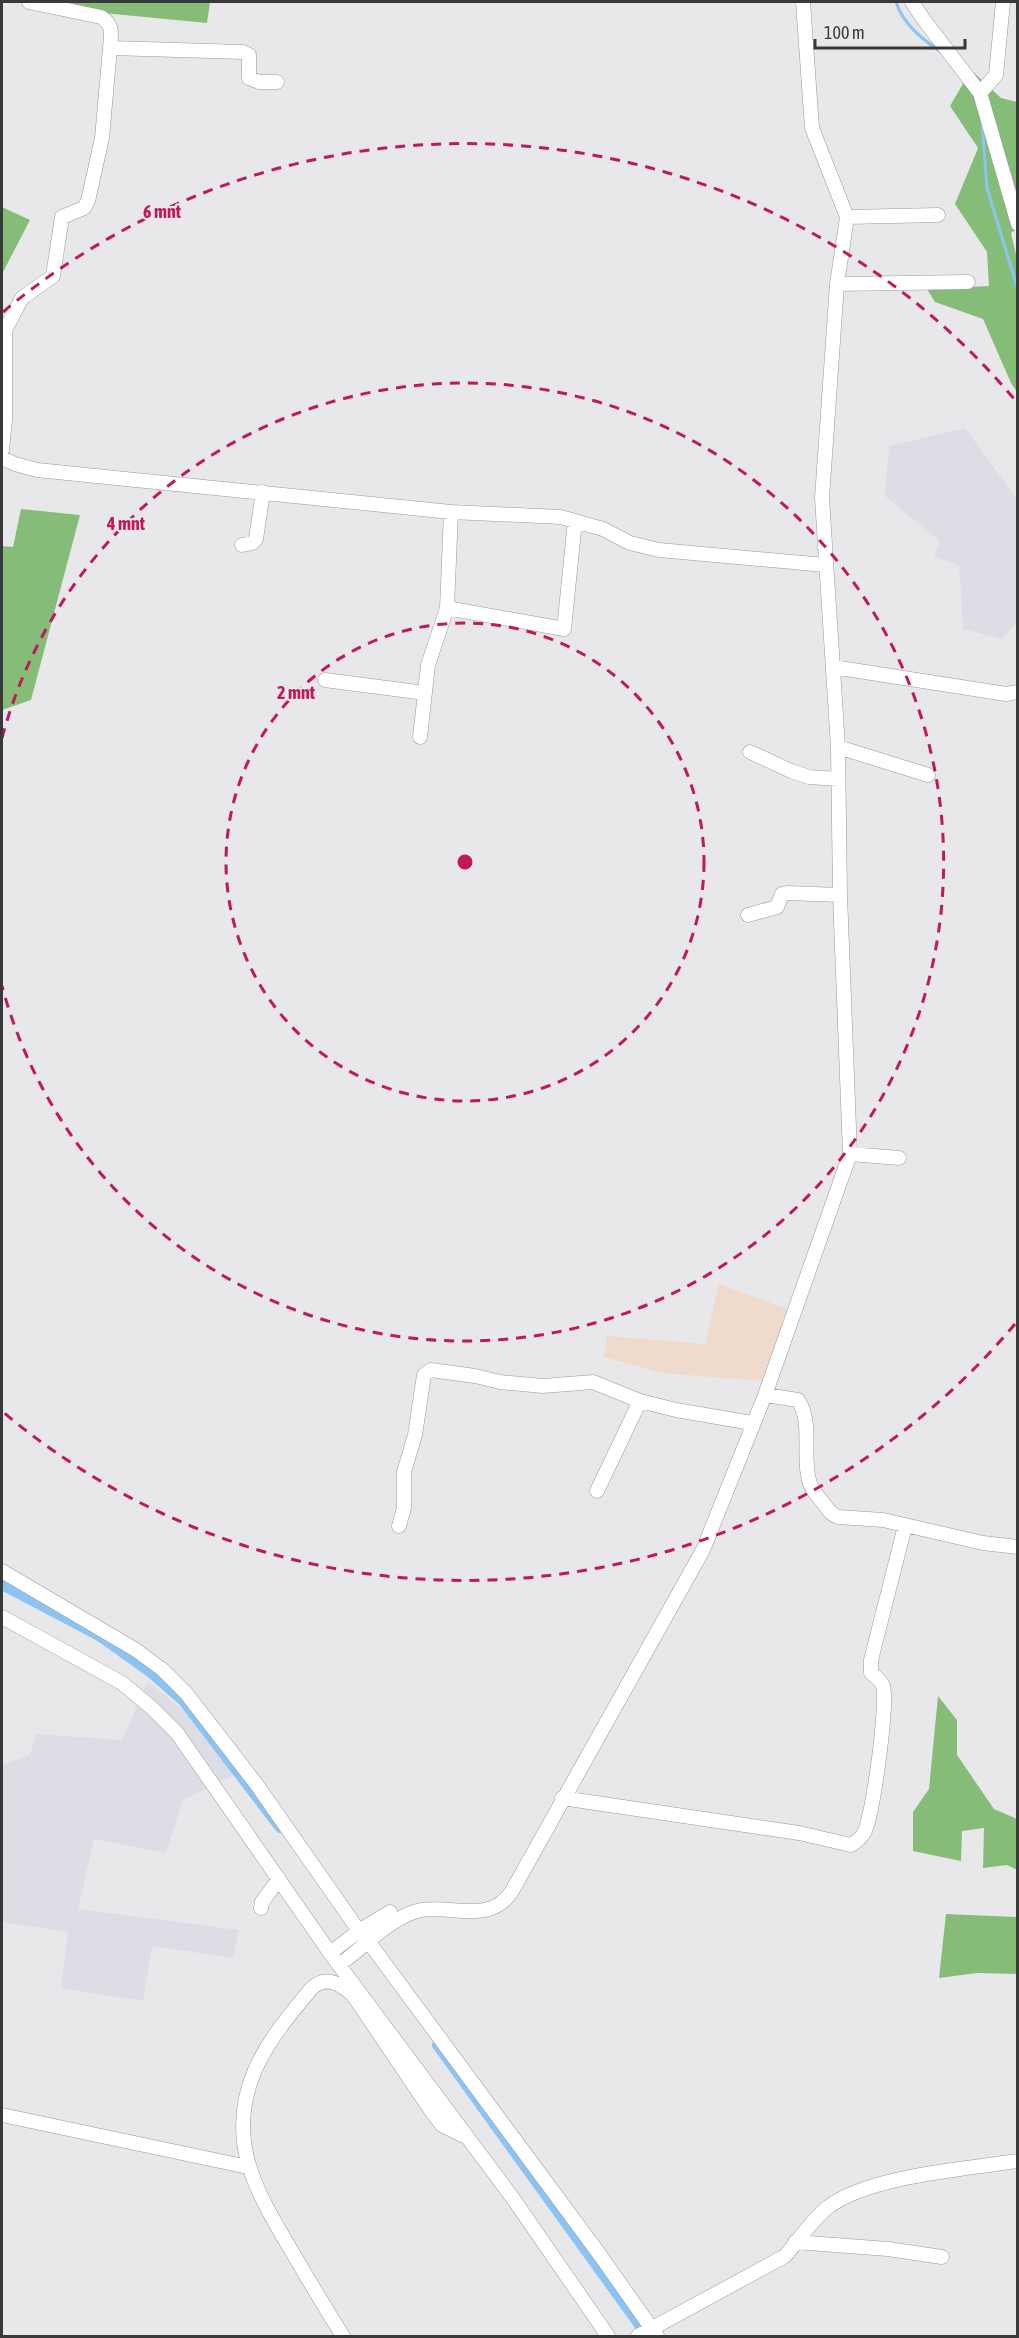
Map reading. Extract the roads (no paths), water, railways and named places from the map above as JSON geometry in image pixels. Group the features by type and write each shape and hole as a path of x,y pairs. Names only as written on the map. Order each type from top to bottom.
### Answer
{"street":[{"path":"2,450 5,420 3,342 5,330 21,298 53,276 62,217 84,208 88,201 102,138 112,28 109,22 101,17 30,2"},
{"path":"333,1950 417,1911 477,1911 506,1901 703,1550 765,1395 850,1154 840,895 838,747 825,565 822,482 837,284 847,217 812,128 803,2"},
{"path":"912,2 980,93 1016,209 1017,224"},
{"path":"980,93 996,75 1003,2"},
{"path":"110,48 248,53 249,78 259,82 278,82"},
{"path":"847,217 938,215"},
{"path":"837,284 968,282"},
{"path":"2,458 37,470 451,512 561,517 603,529 630,543 659,550 825,565"},
{"path":"242,545 252,543 256,539 263,492"},
{"path":"420,736 428,665 447,608 451,512"},
{"path":"447,608 564,629 575,521"},
{"path":"833,667 1006,694 1017,692"},
{"path":"325,681 425,693"},
{"path":"838,747 928,775"},
{"path":"750,752 809,777 838,779"},
{"path":"748,915 777,907 782,894 840,895"},
{"path":"850,1154 899,1158"},
{"path":"399,1526 404,1508 404,1472 415,1435 424,1375 427,1372 447,1371 500,1382 543,1386 593,1382 640,1401 676,1410 752,1423"},
{"path":"765,1395 786,1397 798,1400 801,1404 805,1421 808,1480 815,1494 831,1514 838,1517 883,1521 983,1544 1017,1547"},
{"path":"597,1491 640,1401"},
{"path":"562,1798 799,1833 850,1845 856,1842 865,1831 873,1799 884,1720 884,1689 880,1681 871,1673 870,1664 905,1526"},
{"path":"2,1572 136,1650 163,1671 186,1694 257,1785 362,1937 600,2255 649,2334 785,2256 795,2242 828,2208 849,2194 905,2178 1017,2161"},
{"path":"2,1617 122,1683 177,1733 279,1879 344,1961 423,2090"},
{"path":"261,1908 262,1902 279,1879"},
{"path":"344,1961 362,1937 390,1912"},
{"path":"343,2337 262,2200 248,2167 242,2125 245,2098 262,2055 317,1983 326,1981 341,1984 353,1995 423,2090 466,2137 512,2197 608,2337"},
{"path":"2,2115 248,2167"},
{"path":"795,2242 888,2249 942,2258"}],"waterway":[{"path":"896,2 908,24 941,52"},
{"path":"982,123 987,188 1018,290"},
{"path":"2,1585 99,1636 151,1673 183,1701 280,1828"},
{"path":"437,2045 647,2336"}]}
